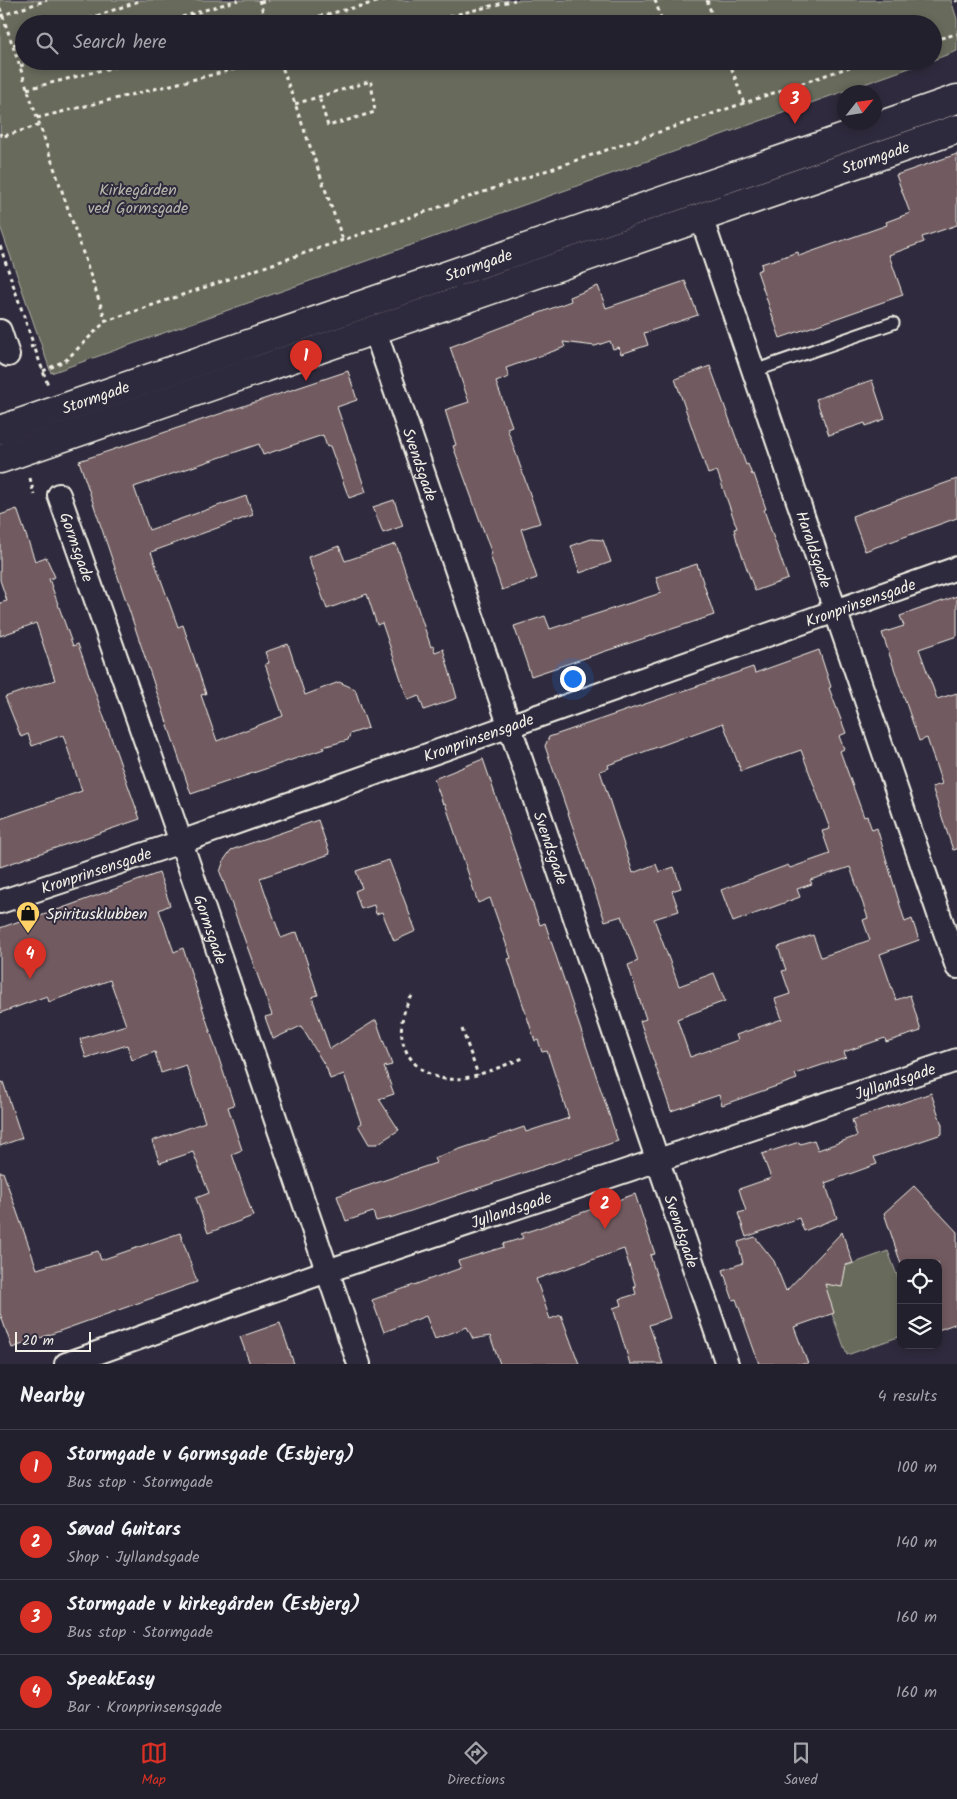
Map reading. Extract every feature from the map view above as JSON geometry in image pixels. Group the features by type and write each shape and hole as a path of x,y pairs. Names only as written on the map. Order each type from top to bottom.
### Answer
{"street":[{"name":"Stormgade","path":"0,430 957,99"},
{"path":"917,142 957,120"},
{"name":"Stormgade","path":"0,459 957,129"},
{"name":"Haraldsgade","path":"701,217 957,967"},
{"path":"0,331 8,355"},
{"name":"Svendsgade","path":"375,331 727,1364"},
{"name":"Gormsgade","path":"59,495 181,842 359,1364"},
{"name":"Kronprinsensgade","path":"0,902 181,842 957,568"},
{"name":"Jyllandsgade","path":"66,1364 328,1271 957,1060"}],"lane":[{"path":"754,371 893,323"}],"path":[{"path":"1,15 47,0"},
{"path":"100,15 142,0"},
{"path":"189,15 238,0"},
{"path":"264,15 259,1 269,0"},
{"path":"324,15 385,0"},
{"path":"456,15 515,0"},
{"path":"655,0 660,15"},
{"path":"707,0 712,15"},
{"path":"0,8 15,51"},
{"path":"942,38 957,34"},
{"path":"21,70 106,321"},
{"path":"28,89 103,70"},
{"path":"37,118 232,70"},
{"path":"283,70 342,240"},
{"path":"732,70 744,103"},
{"path":"44,371 66,360 106,321 841,70"},
{"path":"295,104 319,97 371,82 376,112 328,126 319,97"},
{"path":"0,133 1,137 40,125"},
{"path":"0,246 34,346"},
{"path":"412,996 404,1008 400,1031 405,1050 423,1070 446,1079 478,1075 523,1058"},
{"path":"462,1030 478,1075"}],"green space":[{"name":"Kirkegården ved Gormsgade","path":"0,0 951,0 957,19 957,51 942,57 942,15 15,15 15,70 904,70 861,85 837,85 837,94 51,373 0,226"},
{"path":"888,1251 897,1275 897,1337 847,1355 818,1276"}],"building":[{"path":"957,154 957,225 922,237 924,242 889,255 903,295 780,338 757,271 762,269 761,264 798,252 799,256 887,225 886,222 910,213 896,175"},
{"path":"685,281 698,315 644,333 648,345 621,354 619,347 613,349 610,341 595,346 563,342 565,347 506,368 509,377 496,382 512,426 507,428 540,523 521,529 537,578 502,590 490,555 492,554 453,446 456,445 445,410 469,402 450,347 571,301 570,297 598,286 606,308"},
{"path":"710,366 746,465 748,464 752,475 754,474 766,509 764,510 788,579 755,591 737,541 734,529 737,528 717,471 708,474 675,379"},
{"path":"348,371 357,400 337,407 366,492 349,498 330,446 327,447 323,435 263,455 259,444 134,487 149,530 246,496 253,515 151,552 178,627 183,625 206,694 201,695 217,741 283,716 265,664 269,663 265,652 288,644 305,695 339,682 355,689 368,728 350,734 348,740 323,747 324,749 191,794 79,461"},
{"path":"872,380 885,419 866,426 865,423 829,435 816,399"},
{"path":"957,479 957,518 865,551 852,516"},
{"path":"394,500 403,526 383,533 373,507"},
{"path":"17,509 35,561 46,557 55,577 49,579 73,646 78,644 140,819 0,867 0,819 82,791 63,735 32,746 28,734 21,737 5,697 55,680 36,623 0,636 0,603 7,601 0,580 0,515"},
{"path":"591,539 603,540 611,562 580,573 571,546"},
{"path":"396,544 431,647 433,646 435,652 443,649 457,698 424,710 419,696 408,700 382,623 377,625 367,594 327,609 308,557 339,546 345,561"},
{"path":"697,564 714,615 531,676 514,626 545,616 550,629 661,593 656,577"},
{"path":"957,596 957,636 919,649 937,699 957,693 957,849 953,850 932,787 942,784 927,738 919,741 882,633 904,626 900,616"},
{"path":"819,650 831,687 829,688 846,733 839,736 844,749 840,751 864,817 867,816 872,830 877,828 905,922 912,919 919,940 880,954 896,1000 910,995 921,1031 886,1042 885,1038 844,1052 846,1057 795,1074 797,1079 722,1105 719,1095 671,1111 640,1021 646,1019 628,965 638,961 622,916 605,921 545,746 549,737 753,667 755,673","holes":["723,723 741,771 801,750 830,829 822,831 830,854 790,868 788,865 721,890 733,922 800,897 797,889 812,884 810,880 850,867 868,918 863,920 870,940 821,957 813,935 778,947 786,970 782,971 790,994 775,999 782,1019 736,1035 738,1040 690,1057 677,1019 725,1001 714,973 679,986 654,919 679,911 672,891 681,888 674,867 659,872 656,864 633,873 600,771 609,768 608,765"]},
{"path":"483,759 540,925 545,923 618,1141 393,1217 376,1221 373,1212 346,1221 337,1196 436,1163 434,1158 524,1127 526,1132 569,1118 547,1051 542,1052 538,1040 535,1041 508,959 511,958 490,898 478,903 445,803 443,804 434,779"},
{"path":"318,820 330,854 260,878 281,938 297,932 318,995 312,997 330,1049 376,1020 392,1065 384,1067 394,1094 379,1099 399,1130 377,1144 369,1144 358,1125 361,1123 344,1074 330,1079 327,1069 301,1026 273,1039 265,1017 272,1015 220,872 224,860 231,850"},
{"path":"389,860 416,931 394,941 382,912 376,914 374,905 361,909 355,891 362,888 356,871"},
{"path":"159,873 170,905 159,910 174,952 183,948 234,1105 228,1107 242,1150 232,1154 253,1216 208,1233 196,1198 209,1193 193,1152 160,1163 152,1141 205,1122 186,1065 161,1073 155,1052 132,1060 127,1045 86,1058 80,1039 126,1025 110,980 49,1002 47,996 0,1013 0,928 31,917 32,919"},
{"path":"3,1082 22,1138 0,1146 0,1083"},
{"path":"931,1093 942,1125 942,1134 874,1157 877,1164 825,1183 837,1218 804,1231 799,1218 746,1237 738,1213 746,1211 739,1189 771,1178 762,1154 799,1142 800,1144 814,1140 818,1150 857,1136 852,1120"},
{"path":"0,1172 3,1172 37,1269 98,1251 101,1260 180,1233 197,1282 12,1348 0,1313"},
{"path":"914,1186 957,1232 957,1323 942,1329 942,1259 899,1259 884,1213"},
{"path":"635,1194 655,1254 650,1255 670,1318 649,1325 663,1364 630,1364 613,1308 622,1305 620,1299 636,1294 634,1287 636,1287 624,1249 536,1279 550,1319 561,1315 579,1364 500,1364 490,1336 473,1339 467,1327 435,1339 426,1316 384,1332 372,1300 461,1268 458,1261 504,1247 503,1244 523,1238 521,1234"},
{"path":"842,1232 853,1263 846,1265 842,1287 825,1284 834,1313 794,1327 808,1364 759,1364 736,1299 733,1300 723,1270 743,1263 738,1242 755,1237 774,1261 786,1291"},
{"path":"280,1323 294,1364 250,1364 240,1337"}],"place":[{"name":"Stormgade v kirkegården (Esbjerg)","path":"795,124"},
{"name":"Stormgade v Gormsgade (Esbjerg)","path":"306,381"},
{"name":"Spiritusklubben","path":"28,934"},
{"name":"SpeakEasy","path":"30,979"},
{"name":"Søvad Guitars","path":"605,1229"}]}
